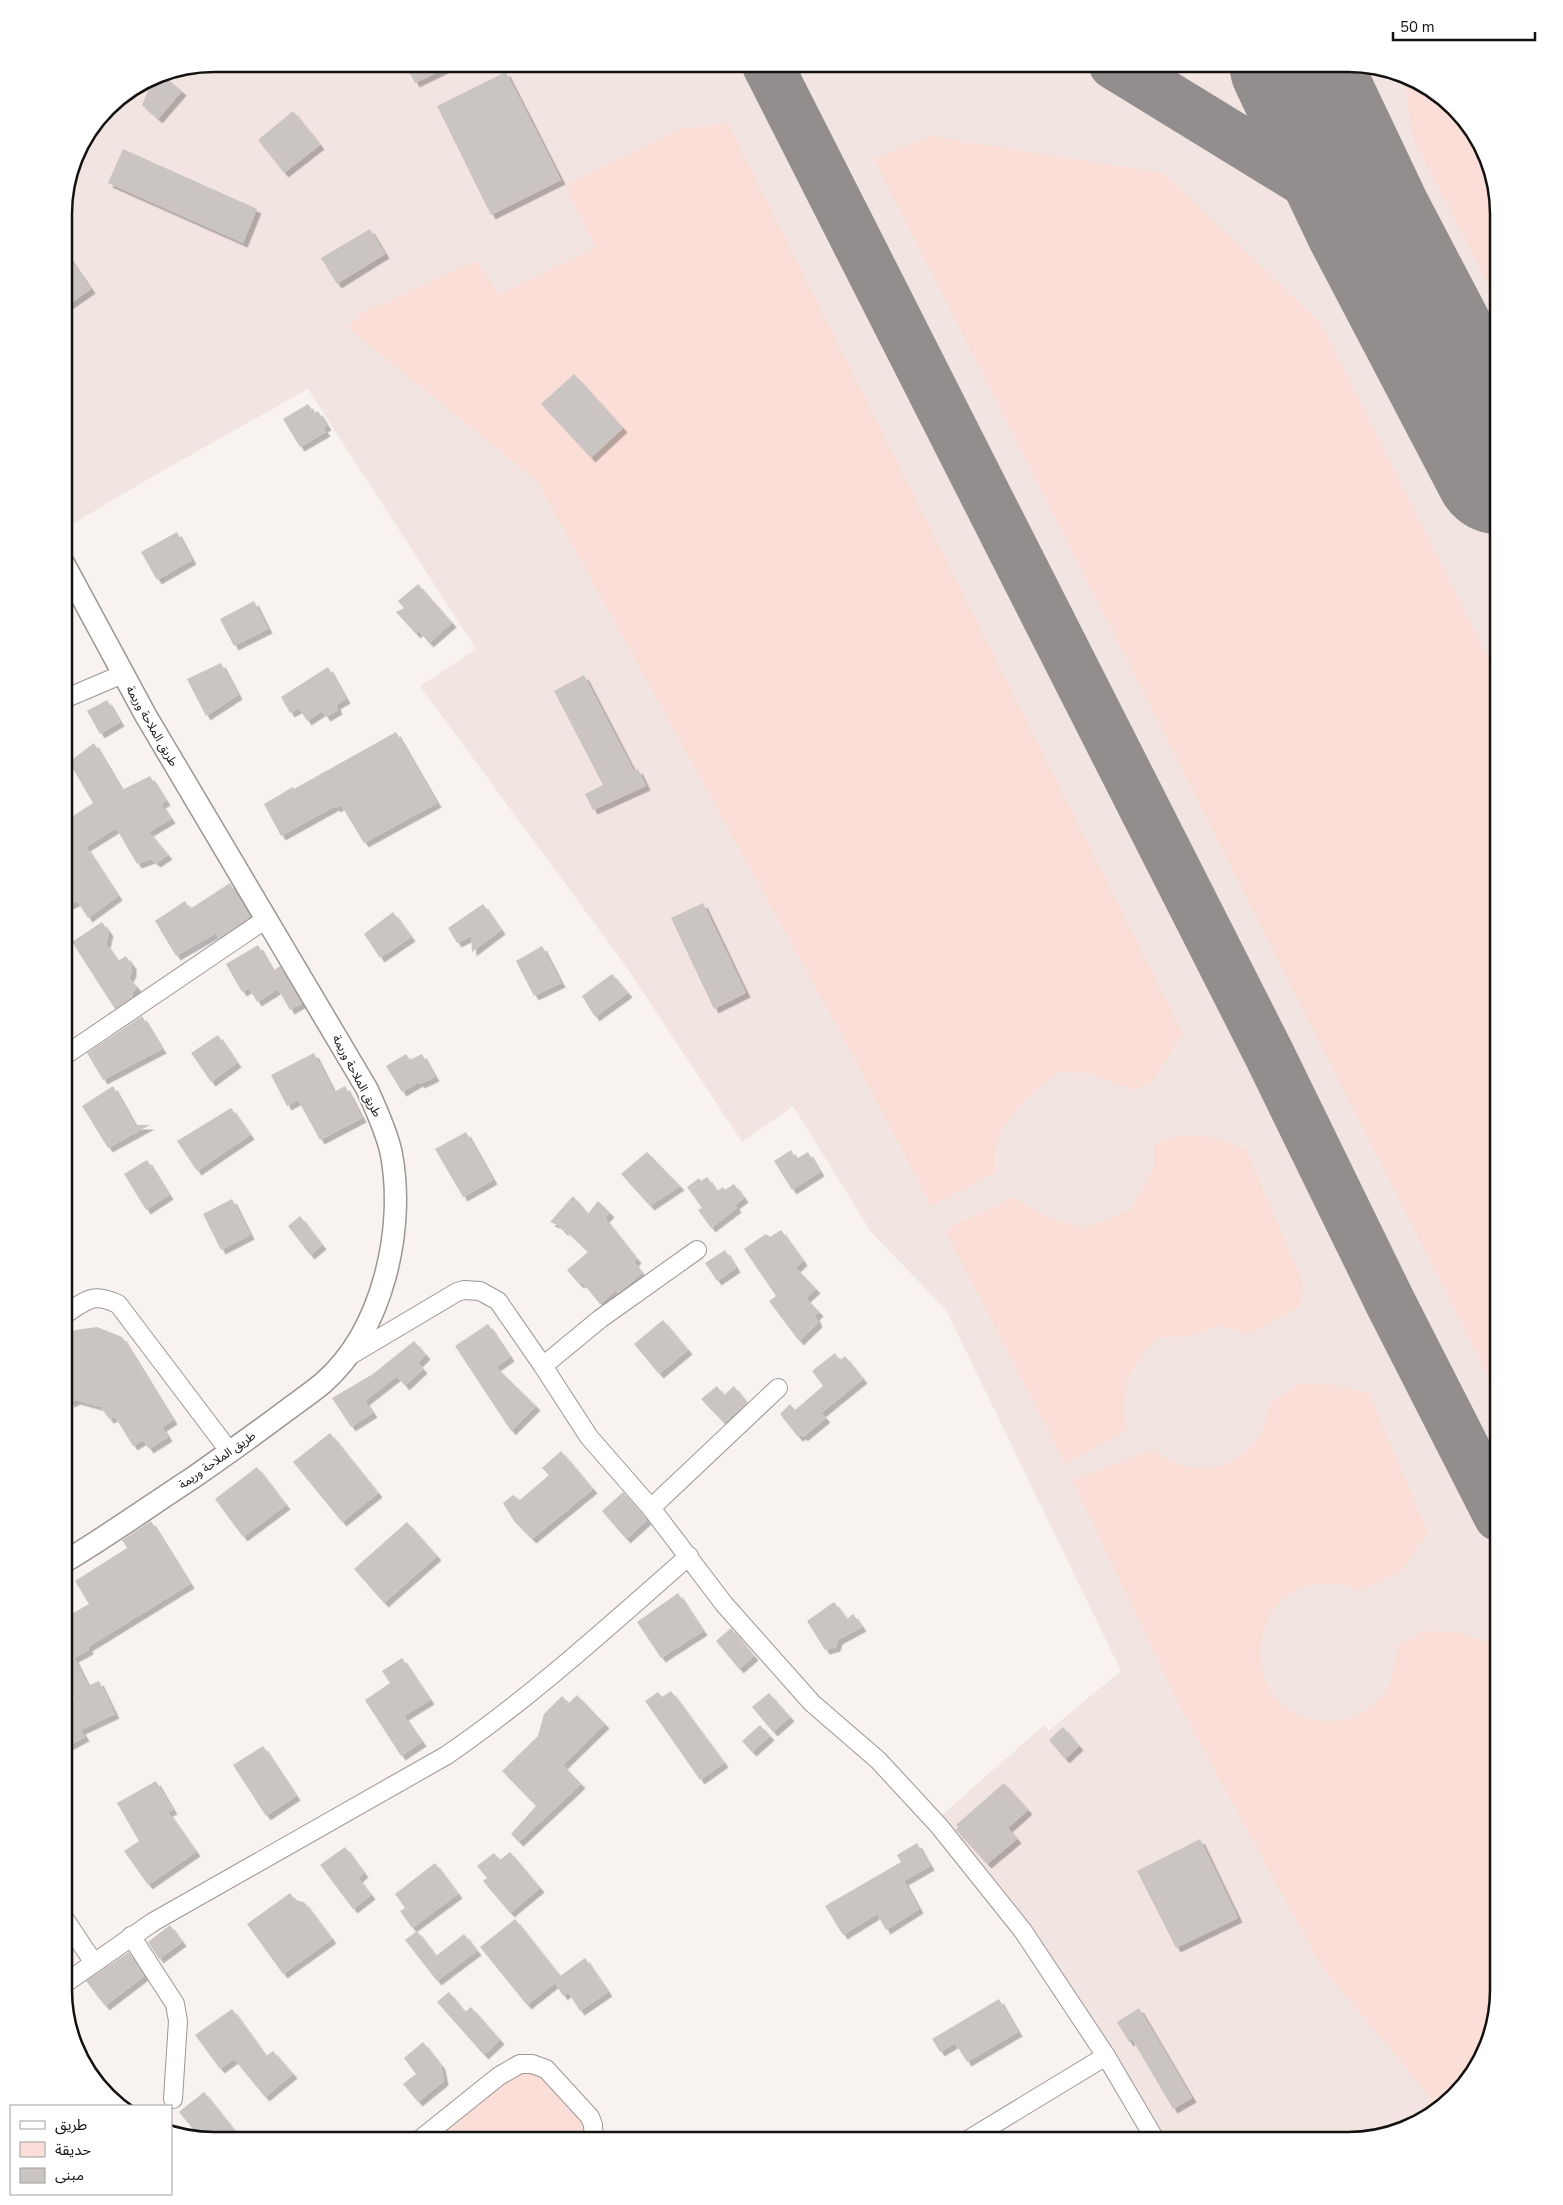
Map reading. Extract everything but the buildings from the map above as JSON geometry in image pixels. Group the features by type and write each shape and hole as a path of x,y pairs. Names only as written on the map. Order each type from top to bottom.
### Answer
{"street":[{"name":"طريق الملاحة وريمة","path":"72,1557 230,1452 323,1383 345,1359 360,1336 373,1310 384,1281 396,1218 395,1185 390,1151 381,1119 367,1089 192,796 73,580"},
{"path":"73,696 123,674"},
{"path":"73,1050 266,919"},
{"path":"543,1366 600,1320 697,1250"},
{"path":"345,1359 457,1292 472,1290 489,1295 498,1301 589,1437 651,1508 724,1604 812,1703 878,1760 939,1826 1024,1931 1106,2056 1151,2132"},
{"path":"72,1310 89,1299 101,1296 118,1304 230,1452"},
{"path":"651,1508 778,1388"},
{"path":"72,1978 131,1936 447,1755 491,1725 572,1658 689,1556"},
{"path":"72,1930 94,1963"},
{"path":"131,1936 175,2004 178,2021 173,2099"},
{"path":"981,2132 1106,2056"},
{"path":"429,2132 499,2076 520,2064 532,2064 546,2069 590,2117 593,2132"}],"shaded area":[{"path":"214,72 1358,73 1394,80 1420,91 1449,114 1461,128 1472,143 1480,160 1486,178 1490,214 1490,1991 1486,2027 1472,2062 1449,2091 1435,2103 1420,2114 1403,2122 1367,2131 1151,2132 1027,1931 934,1822 1044,1725 1048,1731 1121,1671 946,1310 871,1232 793,1106 742,1142 625,965 420,686 476,649 308,389 73,524 73,205 77,178 83,160 91,143 102,128 121,108 143,91 178,77"}],"green space":[{"path":"1407,85 1420,91 1449,114 1472,143 1480,160 1489,196 1490,287 1413,140"},
{"path":"728,123 1183,1033 1154,1080 1135,1090 1085,1073 1058,1072 1023,1103 1002,1131 996,1146 995,1173 931,1206 858,1065 537,481 348,328 359,314 467,265 478,262 499,295 596,247 573,203 567,184 681,129"},
{"path":"930,136 1163,173 1321,323 1490,661 1490,1380 874,159"},
{"path":"1183,1135 1214,1138 1246,1149 1303,1283 1300,1307 1246,1335 1220,1325 1189,1336 1159,1338 1148,1348 1135,1365 1128,1379 1123,1409 1127,1430 1065,1464 945,1230 1012,1197 1049,1218 1085,1228 1130,1210 1153,1168 1153,1144"},
{"path":"1300,1384 1333,1385 1369,1393 1428,1533 1400,1573 1359,1591 1337,1584 1307,1586 1284,1599 1269,1618 1261,1642 1262,1667 1271,1691 1289,1709 1316,1720 1344,1720 1370,1708 1384,1693 1392,1676 1397,1645 1424,1631 1457,1632 1490,1644 1489,2009 1486,2027 1472,2062 1449,2091 1435,2103 1321,1966 1179,1705 1072,1480 1154,1449 1170,1461 1186,1467 1200,1468 1226,1464 1248,1449 1257,1439 1266,1421 1269,1403"},
{"path":"532,2064 584,2109 591,2132 429,2132 452,2114"}],"taxiway":[{"path":"771,72 1270,1056 1390,1302 1490,1498"},
{"path":"1128,73 1368,220"}],"runway":[{"path":"1298,73 1368,220 1490,453"}]}
